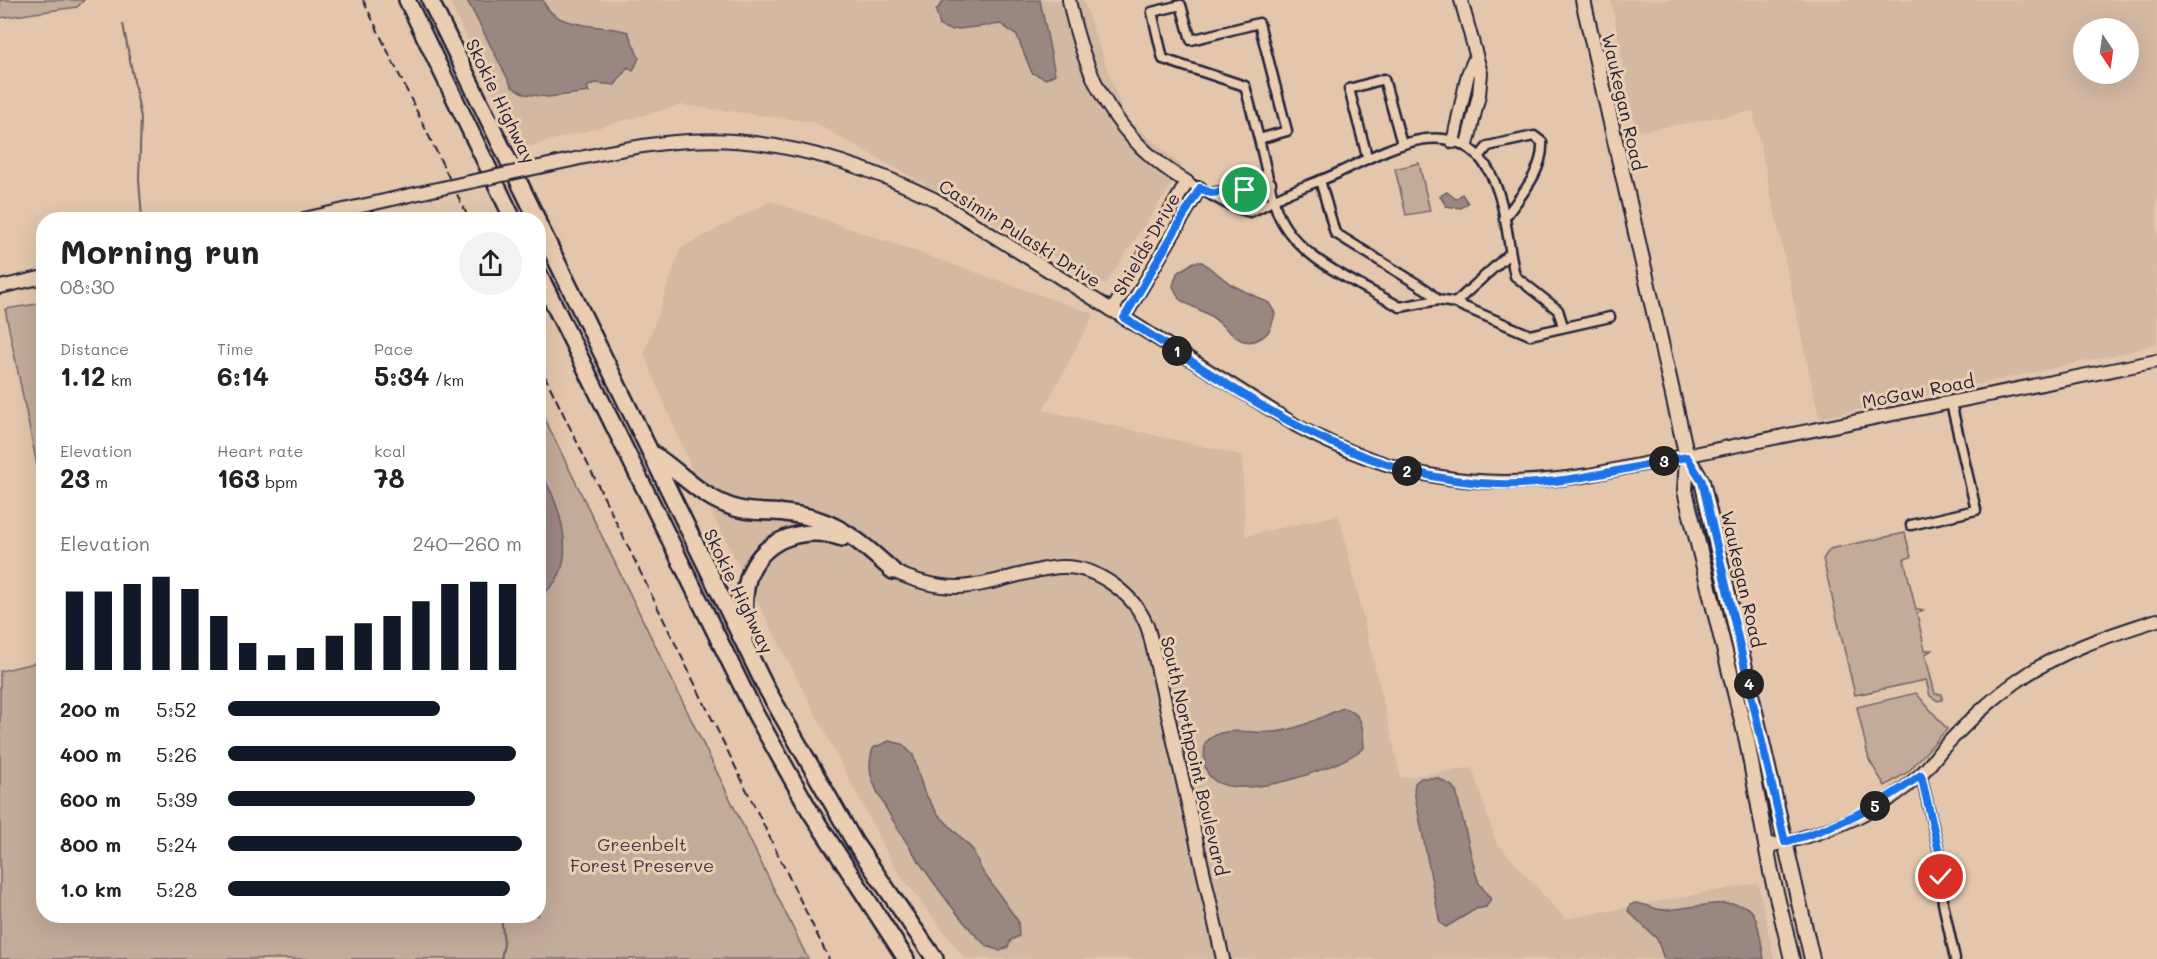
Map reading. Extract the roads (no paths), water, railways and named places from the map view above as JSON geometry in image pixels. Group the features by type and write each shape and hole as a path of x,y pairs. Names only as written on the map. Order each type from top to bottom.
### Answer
{"highway":[{"path":"407,0 510,212"},
{"name":"Skokie Highway","path":"430,0 534,212"},
{"name":"Skokie Highway","path":"546,237 744,645 830,801 887,892 934,959"},
{"path":"546,288 756,715 833,848 906,959"},
{"path":"651,453 672,465 705,497 750,512 786,513 819,520 852,534 893,571"},
{"path":"744,645 746,594 750,574 772,544 805,533 825,533 842,538 893,571"}],"main road":[{"name":"Waukegan Road","path":"1583,0 1687,457 1686,491 1747,741 1771,872 1792,959"},
{"name":"Waukegan Road","path":"1687,457 1702,481 1812,959"}],"street":[{"name":"Shields Drive","path":"1069,0 1076,37 1100,95 1118,122 1141,145 1187,182 1112,311"},
{"path":"1461,0 1474,57 1481,73 1467,145"},
{"path":"1258,139 1287,131 1259,23 1191,40 1181,5 1152,12 1163,59 1245,86 1258,139 1271,183 1277,211 1287,229 1304,248 1322,262 1400,307 1438,300 1455,303 1530,335 1610,317"},
{"path":"1453,142 1474,57"},
{"path":"1367,156 1349,89 1384,79 1402,144"},
{"path":"1466,84 1480,86"},
{"path":"1479,157 1488,146 1534,136 1542,142 1543,156 1539,166 1504,219"},
{"path":"1187,182 1234,208 1250,212 1367,156 1402,144 1437,139 1467,145 1487,167 1495,186 1515,276 1558,310 1563,326"},
{"name":"Casimir Pulaski Drive","path":"335,212 634,147 712,141 785,147 842,160 876,172 936,200 1322,440 1412,473 1499,484 1545,482 1687,457"},
{"path":"1320,180 1335,233 1427,290 1438,300"},
{"path":"1205,190 1271,183"},
{"name":"Shields Drive","path":"1124,318 1205,190"},
{"path":"1455,303 1510,253"},
{"path":"0,286 36,279"},
{"name":"McGaw Road","path":"1687,457 2157,361"},
{"path":"1911,525 1976,510 1951,403"},
{"name":"South Northpoint Boulevard","path":"893,571 913,581 960,587 1063,567 1081,570 1106,579 1135,606 1146,625 1156,662 1223,959"},
{"path":"1768,846 1818,833 1852,819 1886,800 1921,775 1984,708 2019,679 2054,659 2114,634 2157,620"},
{"path":"1921,775 1941,860 1943,903 1955,959"}],"waterway":[{"path":"123,24 141,118 139,179 141,212"},
{"path":"501,959 504,944 502,923"}],"railway":[{"path":"363,0 466,212"},
{"path":"546,378 829,959"}],"park label":[{"name":"Greenbelt Forest Preserve","path":"642,854"}]}
